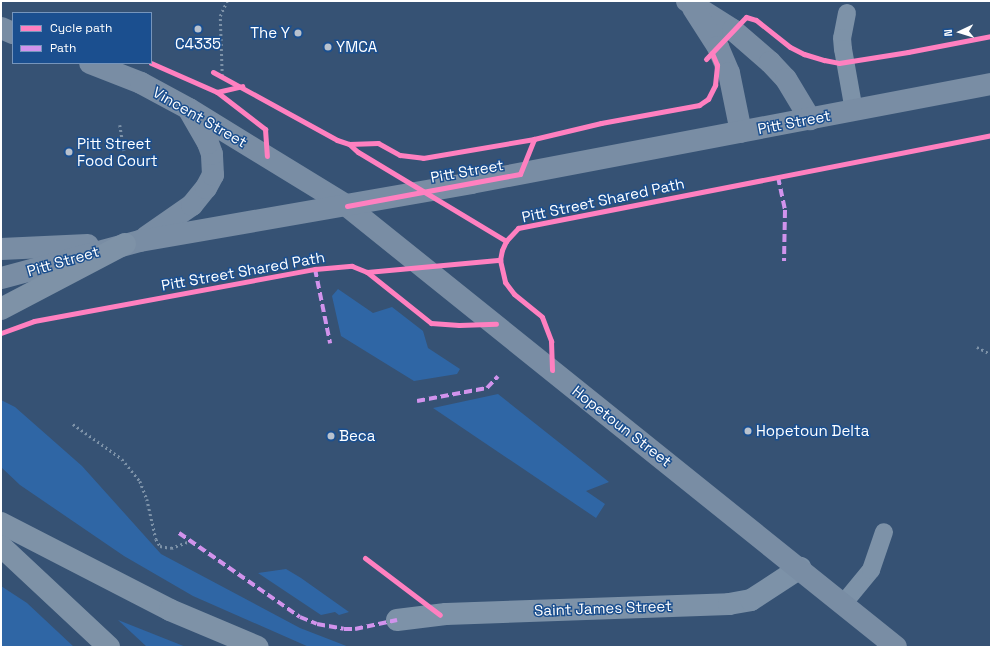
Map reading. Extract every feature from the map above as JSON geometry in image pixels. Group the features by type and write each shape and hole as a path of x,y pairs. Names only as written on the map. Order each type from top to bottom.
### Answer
{"highway":[{"path":"1,309 132,242"},
{"path":"1,523 170,610 258,647"},
{"path":"1,546 109,647"}],"main road":[{"path":"689,3 733,30 770,62 786,79 810,119"},
{"path":"689,3 718,47 729,73 741,132"},
{"path":"1,28 12,33"},
{"name":"Vincent Street","path":"93,64 141,83 189,108 347,206"},
{"name":"Pitt Street","path":"1,278 132,242 347,206 991,84"},
{"path":"132,242 192,205 206,188 213,175 212,154 208,143 189,108"},
{"name":"Hopetoun Street","path":"347,206 800,568 896,647"},
{"name":"Pitt Street","path":"1,249 132,242"}],"street":[{"name":"Saint James Street","path":"397,620 446,614 729,604 752,600 800,568"}],"lane":[{"path":"847,13 842,38 854,111"},
{"path":"843,604 871,570 884,532"}],"path":[{"path":"227,1 220,16 219,75 228,79"},
{"path":"120,125 124,151"},
{"path":"977,347 991,354"},
{"path":"73,424 122,459 137,477 147,499 156,539 160,546 171,548 190,541"}],"shaded area":[{"path":"338,289 373,313 392,307 423,331 428,348 460,369 457,374 414,381 341,336 332,296"},
{"path":"498,394 609,482 586,491 605,504 596,518 433,408"},
{"path":"1,400 15,407 82,466 161,554 300,628 349,647 309,647 193,596 124,556 20,485 1,467"},
{"path":"286,569 349,612 339,615 335,612 321,615 258,573"},
{"path":"1,586 27,603 74,647 1,647"},
{"path":"118,620 186,647 147,647"}],"marked path":[{"path":"778,177 785,210 784,261"},
{"path":"315,269 330,343"},
{"path":"417,401 487,388 498,376"},
{"path":"179,533 300,617 317,624 344,629 355,629 397,620"}],"cycle path":[{"path":"706,59 746,17 756,20 790,47 804,54 839,63 908,52 991,36"},
{"path":"213,72 337,140 349,144 378,143 400,155 423,158 534,139 601,123 699,105 708,99 715,85 717,65 712,53"},
{"path":"152,63 217,92 242,86"},
{"path":"217,92 265,129 267,156"},
{"name":"Pitt Street Shared Path","path":"1,333 34,321 315,269 352,266 367,272 500,260 506,241 518,228 991,135"},
{"path":"347,206 520,174 534,139"},
{"path":"349,144 358,152 506,241"},
{"path":"500,260 505,282 514,294 542,317 551,341 552,370"},
{"path":"367,272 431,323 459,325 496,324"},
{"path":"365,558 440,615"}],"place":[{"name":"C4335","path":"198,29"},
{"name":"The Y","path":"298,33"},
{"name":"YMCA","path":"328,47"},
{"name":"Pitt Street Food Court","path":"69,152"},
{"name":"Hopetoun Delta","path":"748,431"},
{"name":"Beca","path":"331,436"}]}
